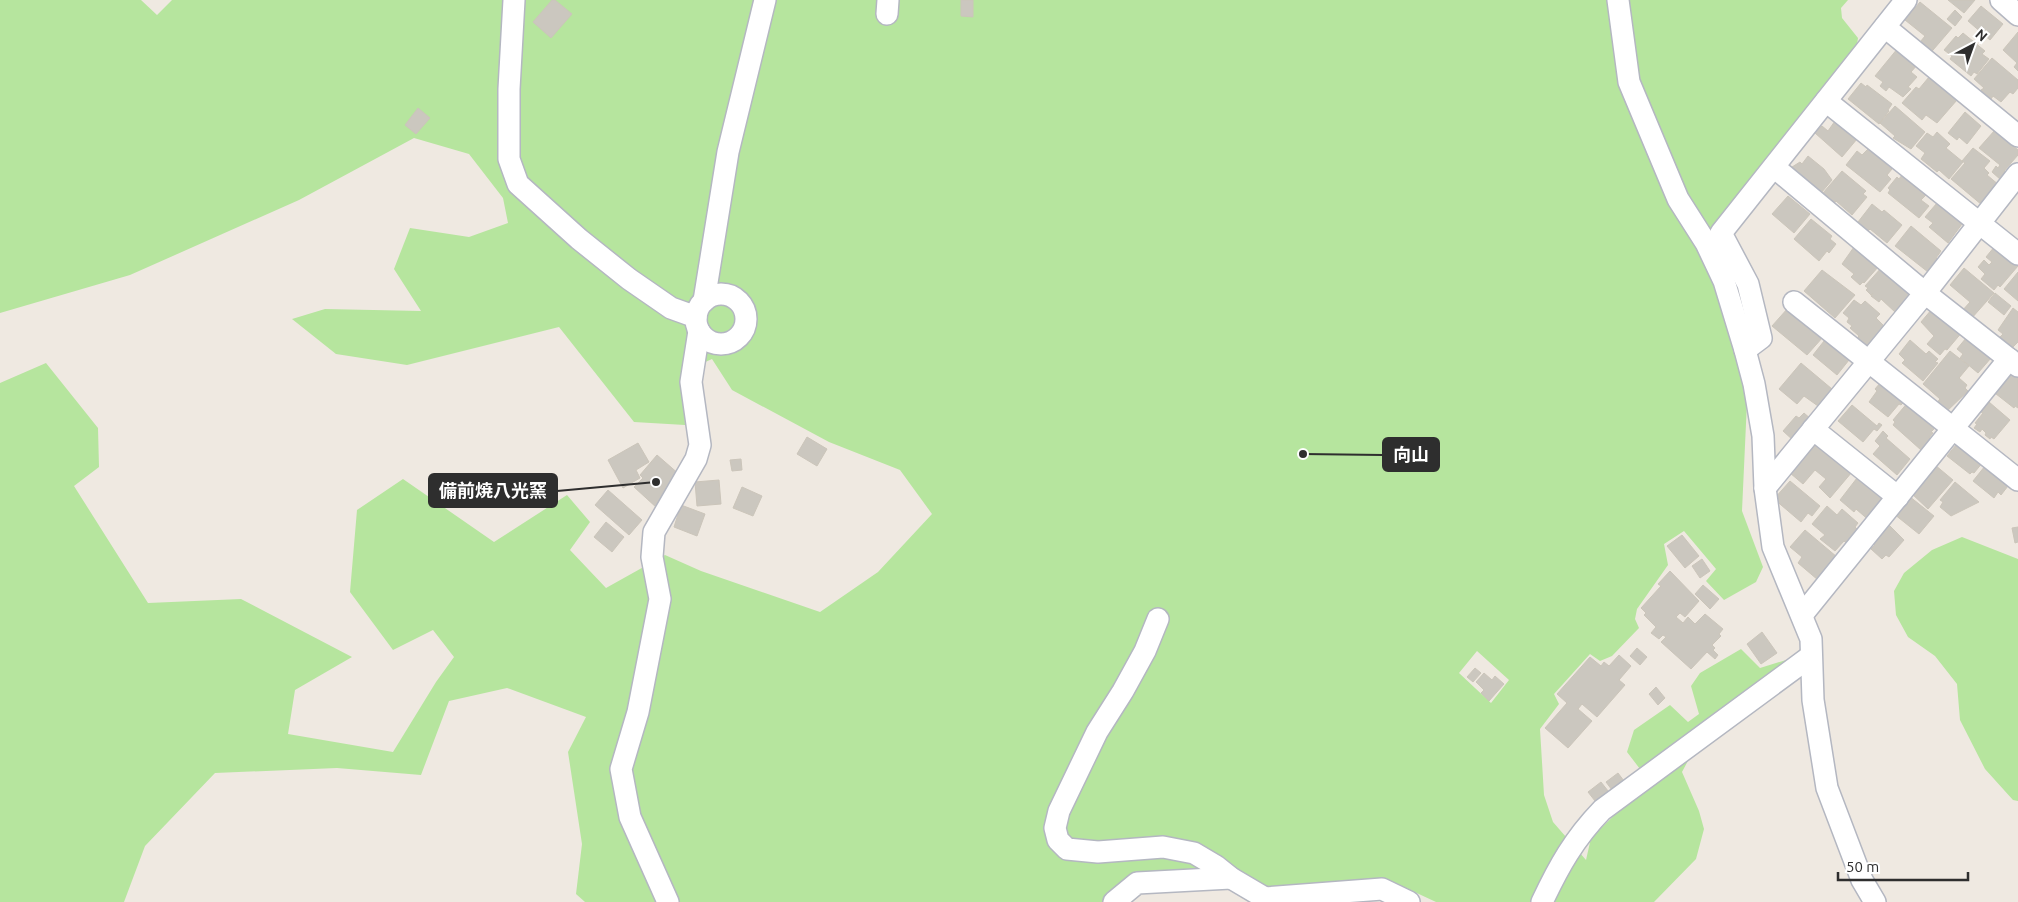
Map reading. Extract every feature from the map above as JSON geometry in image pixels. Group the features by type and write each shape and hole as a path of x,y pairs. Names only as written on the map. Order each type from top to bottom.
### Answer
{"street":[{"path":"514,0 509,89 509,159 518,184 579,239 630,279 671,308 700,316"},
{"path":"668,902 630,817 620,769 638,712 660,599 652,557 654,532 696,459 700,445 691,382 700,316 728,152 765,0"},
{"path":"1618,0 1629,82 1678,199 1706,243 1724,281 1745,350 1754,384 1763,436 1765,488 1773,547 1811,639 1814,708 1827,788 1862,880 1875,902"},
{"path":"1745,350 1761,338 1748,284 1721,233 1906,0"},
{"path":"2001,0 2018,15"},
{"path":"1885,27 2018,136"},
{"path":"1826,101 2018,254"},
{"path":"1774,167 1925,293 2013,362 1953,428 1802,614"},
{"path":"1765,488 1925,293 2018,174"},
{"path":"1794,302 2018,480"},
{"path":"1813,429 1898,497"},
{"path":"1158,619 1145,651 1124,691 1097,732 1059,811 1055,828 1058,840 1067,849 1098,852 1163,847 1194,853 1265,898 1382,889 1409,902"},
{"path":"1542,902 1558,867 1582,830 1602,810 1811,656"},
{"path":"1114,902 1137,883 1231,878"}],"green space":[{"path":"0,0 141,0 157,15 172,0 1848,0 1841,8 1842,18 1858,38 1856,51 1704,249 1748,380 1742,511 1763,567 1756,582 1724,600 1706,581 1716,569 1684,531 1664,544 1668,565 1637,609 1635,619 1639,628 1612,656 1600,661 1590,654 1554,694 1559,704 1540,729 1544,795 1553,822 1586,860 1591,838 1633,797 1640,769 1627,752 1634,730 1670,705 1688,722 1699,714 1691,686 1700,673 1741,649 1760,668 1786,660 1794,664 1690,757 1682,772 1699,811 1704,829 1696,859 1654,902 1436,902 1391,881 1267,890 1234,868 1107,902 585,902 576,894 582,844 568,752 586,717 507,688 449,701 421,775 337,768 215,773 145,846 124,902 0,902 0,383 46,363 98,428 99,467 74,486 148,603 241,599 352,657 295,690 288,734 393,752 436,682 454,657 433,630 393,650 350,592 357,510 403,479 494,542 567,495 590,522 570,550 606,588 665,555 701,571 820,612 878,572 932,514 900,470 829,442 732,390 712,359 683,372 685,425 634,422 559,327 407,365 336,354 292,319 325,309 421,311 394,269 410,228 469,237 508,223 503,198 469,154 414,138 299,200 130,275 0,313","holes":["1477,651 1509,680 1491,703 1459,673"]},
{"path":"1962,537 2018,559 2018,801 2013,800 1985,769 1960,720 1957,684 1935,656 1908,637 1896,615 1894,591 1904,573 1932,550"}],"building":[{"path":"552,0 555,0 572,14 551,38 533,22"},
{"path":"961,0 973,0 973,17 961,16"},
{"path":"1948,0 1975,0 1964,13"},
{"path":"1920,2 1952,28 1927,57 1916,47 1925,36 1905,20"},
{"path":"1981,6 2003,24 1990,40 1968,21"},
{"path":"1955,10 1962,17 1955,26 1947,19"},
{"path":"2018,32 2018,71 2014,67 2017,63 2003,50"},
{"path":"1963,33 1985,51 1982,54 1989,59 1977,74 1974,72 1971,76 1950,59 1952,56 1944,50 1956,36 1958,38"},
{"path":"1898,48 1918,64 1911,72 1917,77 1908,87 1911,89 1903,97 1889,87 1886,91 1880,86 1883,82 1875,76"},
{"path":"1992,58 2018,80 2018,88 2013,94 2010,92 2001,102 1993,96 1991,99 1981,90 1984,88 1974,79"},
{"path":"1929,77 1957,100 1937,123 1926,115 1922,120 1902,103 1916,87 1919,89"},
{"path":"1861,83 1866,87 1867,85 1892,104 1879,124 1848,99"},
{"path":"1895,106 1925,132 1911,149 1893,138 1895,136 1880,123"},
{"path":"418,108 430,118 416,134 405,125"},
{"path":"1965,112 1981,126 1967,144 1959,137 1957,140 1948,133"},
{"path":"1835,121 1857,139 1842,157 1815,133 1822,126 1828,131"},
{"path":"1995,130 2018,150 2018,155 2004,171 2007,173 2001,180 1992,172 1996,166 1998,168 2000,165 1979,148"},
{"path":"1937,132 1950,144 1946,148 1963,162 1949,179 1939,170 1937,172 1921,159 1925,153 1916,146 1927,133 1933,137"},
{"path":"1973,148 1990,161 1984,168 1989,173 1987,175 1999,185 1982,205 1951,179 1965,163 1962,161"},
{"path":"1868,149 1892,169 1887,175 1891,179 1880,192 1846,165 1857,151 1862,155"},
{"path":"1808,156 1824,169 1832,180 1816,199 1804,188 1809,182 1792,167 1800,162 1802,164"},
{"path":"1842,171 1866,191 1863,194 1867,197 1852,215 1836,201 1828,211 1816,201"},
{"path":"1902,175 1907,180 1910,177 1921,186 1918,189 1926,195 1921,200 1929,206 1919,218 1888,193 1890,190 1888,188 1897,177 1899,179"},
{"path":"1788,196 1810,214 1794,233 1772,214"},
{"path":"1937,203 1962,224 1948,243 1929,227 1933,223 1925,217"},
{"path":"1872,204 1882,212 1884,210 1902,225 1887,243 1858,222"},
{"path":"1811,219 1832,236 1830,239 1836,244 1819,261 1794,239"},
{"path":"1911,226 1941,251 1936,258 1938,260 1928,272 1895,246"},
{"path":"1995,246 2018,266 2000,287 1998,285 1994,290 1981,279 1985,274 1978,267 1984,260 1989,265 1992,262 1986,257"},
{"path":"1854,247 1879,266 1860,285 1851,277 1854,274 1842,264"},
{"path":"1882,267 1911,293 1895,312 1881,299 1879,302 1871,296 1873,293 1871,295 1866,290 1868,288 1865,286"},
{"path":"1964,268 1994,293 1971,319 1962,311 1970,302 1950,285"},
{"path":"1822,270 1855,295 1835,318 1804,291"},
{"path":"2018,272 2018,301 2004,289"},
{"path":"1995,293 2011,306 2004,315 1988,302"},
{"path":"1854,300 1861,305 1865,301 1880,314 1876,318 1884,326 1874,338 1877,340 1866,352 1854,342 1859,336 1850,328 1852,326 1847,322 1849,318 1843,313"},
{"path":"1788,308 1823,337 1807,355 1772,326"},
{"path":"2013,308 2018,312 2018,342 2013,347 2000,337 2003,334 1998,330"},
{"path":"1932,309 1963,331 1947,350 1945,349 1940,355 1927,344 1934,336 1921,322"},
{"path":"1971,332 1991,358 1978,373 1960,358 1963,354 1957,349"},
{"path":"1828,336 1844,350 1841,354 1849,360 1837,375 1813,355"},
{"path":"1910,340 1926,354 1929,351 1938,359 1935,362 1938,363 1923,381 1902,363 1905,360 1899,354"},
{"path":"1950,351 1969,366 1959,378 1967,385 1965,388 1968,391 1945,413 1935,405 1940,399 1923,384"},
{"path":"1801,363 1832,389 1818,406 1804,396 1797,404 1779,389"},
{"path":"2013,372 2018,376 2018,408 2015,406 2014,408 1991,390 2006,373"},
{"path":"1881,382 1905,401 1901,405 1899,404 1888,417 1869,402 1877,391 1875,389"},
{"path":"1909,401 1938,425 1931,432 1933,433 1930,439 1921,450 1893,425 1895,422 1893,420"},
{"path":"1989,402 2010,420 1994,439 1991,437 1990,439 1985,435 1986,433 1982,429 1980,432 1974,428 1977,424 1975,423 1983,413 1981,412"},
{"path":"1852,405 1877,426 1879,423 1882,425 1877,431 1874,429 1863,442 1838,421"},
{"path":"1804,413 1812,420 1794,441 1783,431 1796,416 1799,418"},
{"path":"1883,431 1888,436 1886,438 1910,459 1897,475 1873,454 1880,446 1875,441"},
{"path":"807,437 827,449 817,466 797,454"},
{"path":"1960,440 1983,462 1974,473 1970,474 1947,456"},
{"path":"1817,442 1852,472 1830,498 1819,487 1826,479 1815,470 1803,484 1790,473"},
{"path":"638,443 649,462 636,470 640,478 623,488 608,460"},
{"path":"657,455 680,475 657,508 634,487 643,478 640,475"},
{"path":"741,459 742,470 732,471 730,460"},
{"path":"1935,465 1953,480 1928,509 1911,493"},
{"path":"1985,466 2009,478 2005,484 2008,486 2001,495 1998,492 1994,498 1973,481"},
{"path":"1857,478 1871,489 1875,485 1884,492 1880,496 1887,503 1871,522 1856,509 1854,512 1840,500"},
{"path":"719,480 721,504 697,506 695,482"},
{"path":"1790,481 1820,506 1812,516 1808,513 1801,522 1774,499"},
{"path":"1955,482 1979,502 1951,516 1940,507 1943,502 1940,500"},
{"path":"742,487 762,496 753,516 733,508"},
{"path":"608,490 642,520 629,535 595,505"},
{"path":"1909,496 1934,516 1919,534 1894,514"},
{"path":"681,505 705,514 697,536 674,527"},
{"path":"1827,506 1837,515 1842,509 1858,523 1855,527 1858,530 1847,544 1844,541 1835,551 1820,539 1825,535 1812,524"},
{"path":"606,522 624,537 612,552 594,537"},
{"path":"1888,524 1904,540 1889,557 1886,555 1882,559 1871,549 1875,545 1872,542"},
{"path":"2018,527 2018,542 2015,543 2012,528"},
{"path":"1805,530 1837,557 1818,580 1798,563 1802,557 1790,547"},
{"path":"1682,535 1699,556 1685,568 1667,546"},
{"path":"1702,559 1710,571 1700,578 1692,566"},
{"path":"1670,571 1699,601 1685,617 1680,613 1676,617 1683,623 1688,617 1695,624 1705,614 1723,629 1719,634 1721,636 1712,645 1715,648 1713,650 1718,655 1715,659 1707,652 1691,669 1661,642 1666,637 1663,635 1659,639 1651,633 1656,627 1644,615 1646,613 1641,608 1661,586 1658,584"},
{"path":"1703,585 1719,599 1710,609 1695,594"},
{"path":"1762,632 1777,653 1761,664 1747,644"},
{"path":"1637,648 1647,657 1640,665 1630,656"},
{"path":"1619,655 1631,666 1619,680 1625,685 1597,717 1582,704 1578,709 1592,721 1568,748 1545,728 1567,703 1557,694 1590,657 1601,666 1604,662 1609,666"},
{"path":"1475,668 1481,673 1473,682 1467,677"},
{"path":"1484,673 1492,680 1495,676 1504,684 1489,701 1481,693 1484,690 1476,682"},
{"path":"1656,687 1665,698 1658,705 1649,694"},
{"path":"1618,773 1624,781 1612,790 1606,782"},
{"path":"1601,782 1612,796 1599,806 1588,792"}],"place":[{"name":"向山","path":"1303,454"},
{"name":"備前焼八光窯","path":"656,482"}]}
